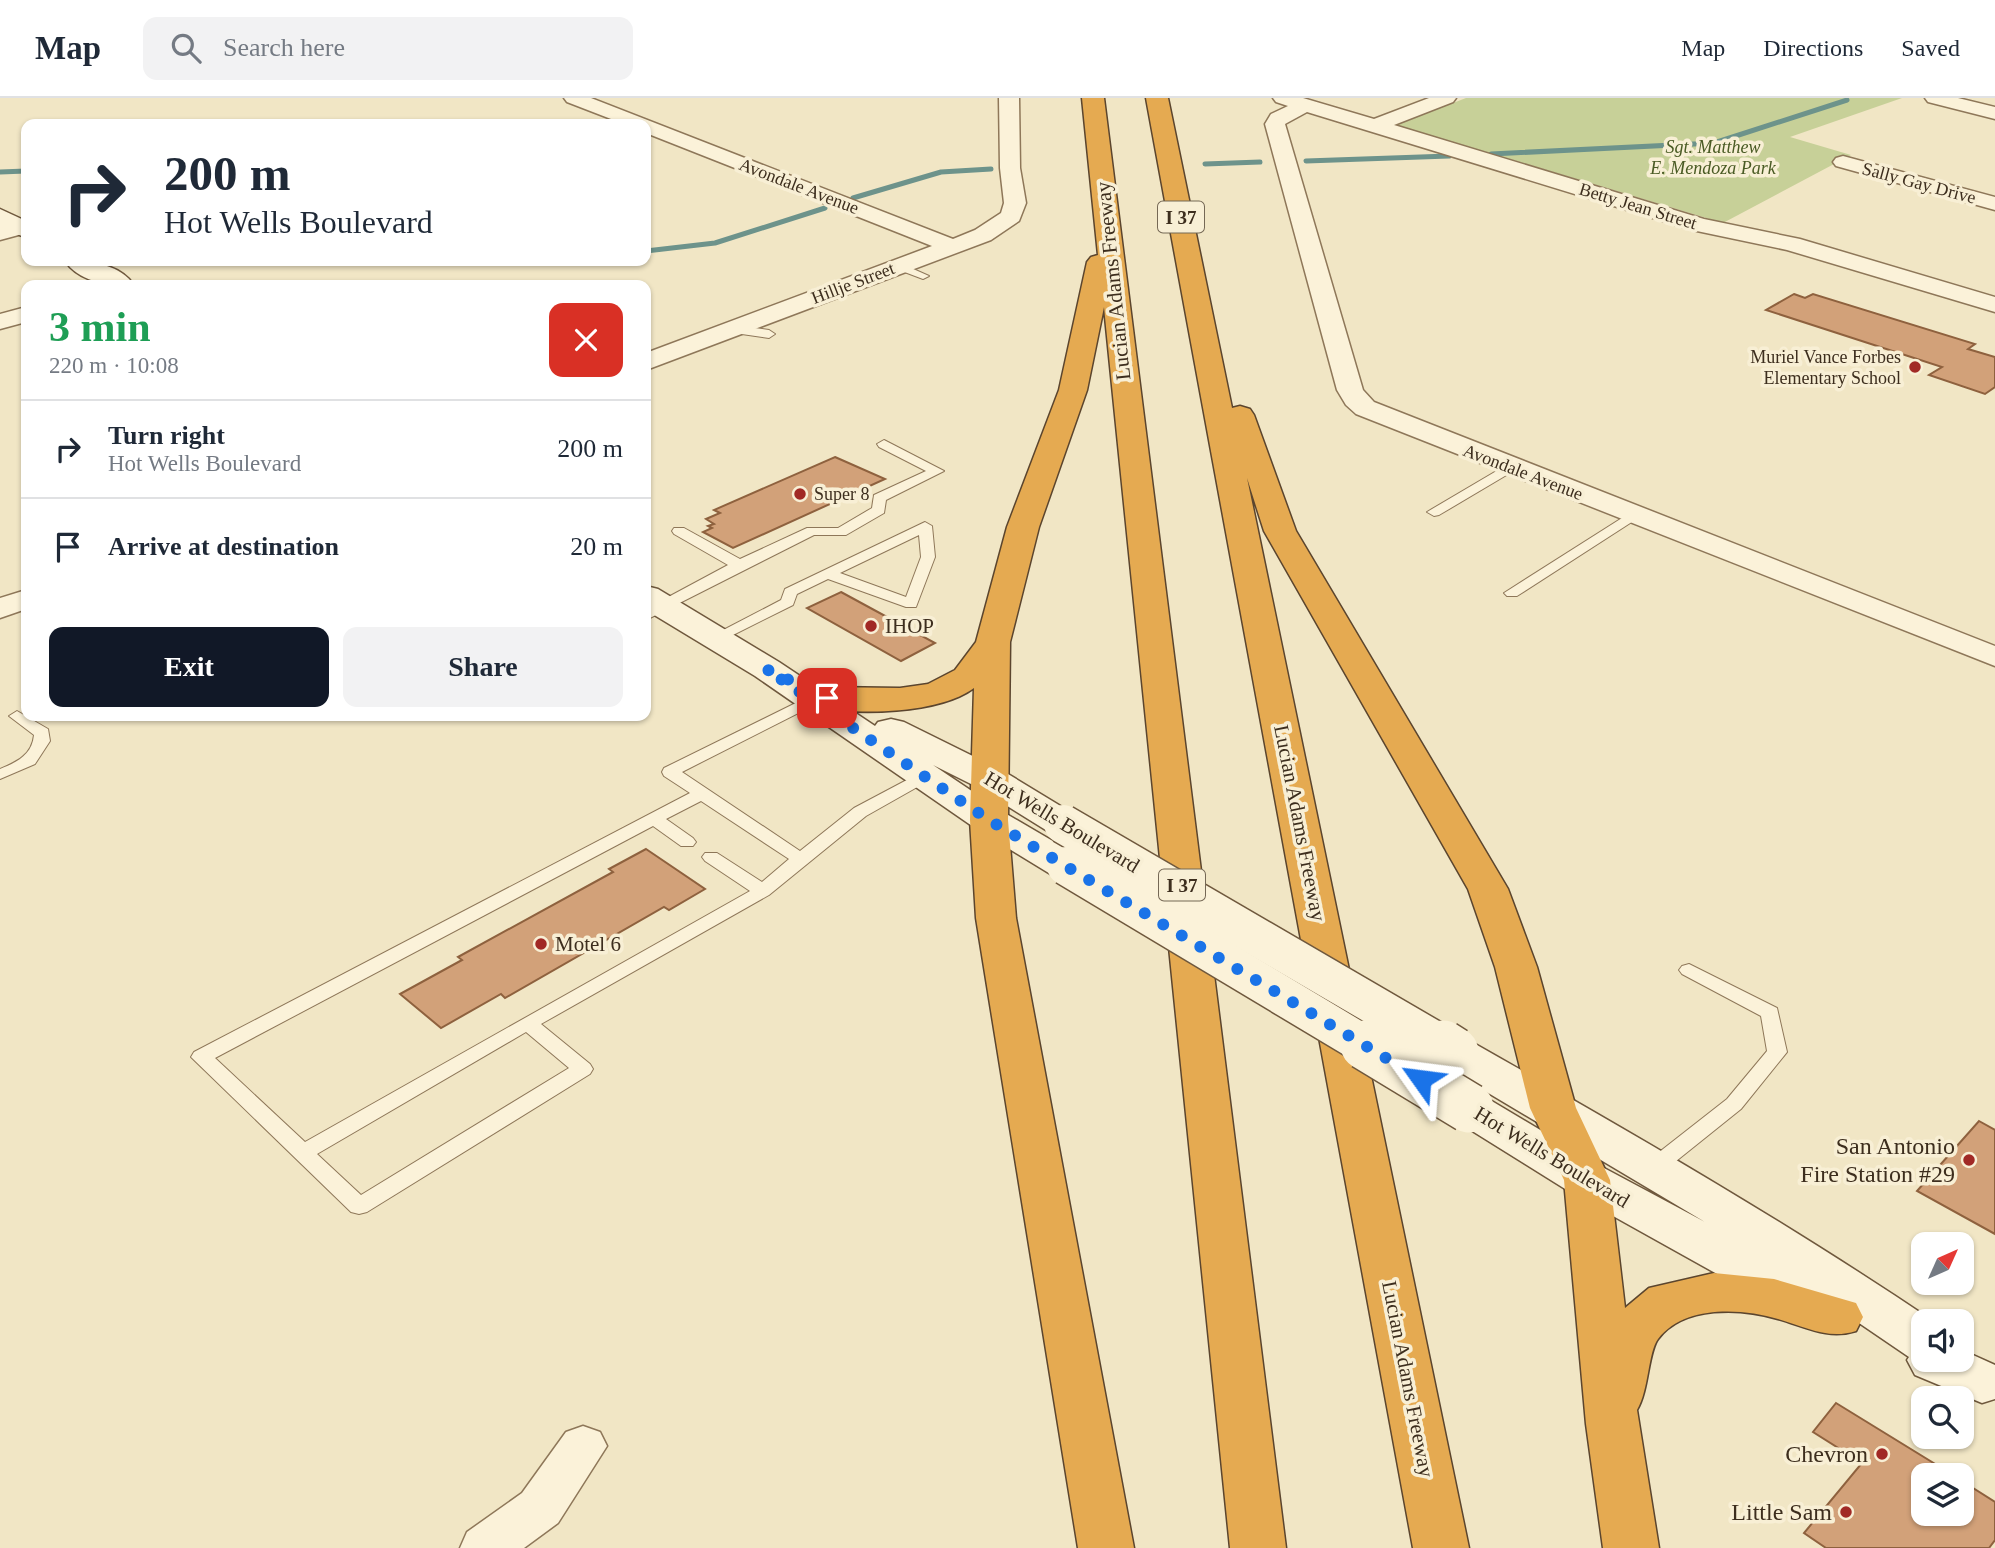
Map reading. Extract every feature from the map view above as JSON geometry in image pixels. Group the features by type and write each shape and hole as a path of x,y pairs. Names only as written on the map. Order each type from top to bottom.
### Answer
{"highway":[{"name":"Lucian Adams Freeway","path":"1157,98 1441,1548"},
{"path":"1166,147 1181,98"},
{"name":"Lucian Adams Freeway","path":"1093,104 1258,1548"},
{"path":"1106,1548 996,918 990,799 993,642 1023,527 1073,390 1107,222"},
{"path":"1195,287 1280,531 1488,889 1516,967 1553,1108 1587,1180 1612,1424 1631,1548"},
{"path":"820,699 859,700 937,692 965,679 993,642"},
{"path":"1612,1424 1633,1331 1667,1302 1714,1293 1774,1298 1838,1317"}],"street":[{"name":"Avondale Avenue","path":"574,98 628,119"},
{"name":"Hillje Street","path":"651,360 983,235 1011,216 1014,203 1010,168 1009,98"},
{"path":"1374,126 1446,98"},
{"path":"1935,98 1995,113"},
{"name":"Avondale Avenue","path":"1294,102 1275,124 1354,400 1381,416 1995,657"},
{"name":"Betty Jean Street","path":"1294,102 1700,225 1791,244 1995,305"},
{"name":"Avondale Avenue","path":"651,128 952,246"},
{"name":"Sally Gay Drive","path":"1843,162 1995,204"},
{"path":"87,266 112,280"},
{"path":"0,322 21,316"},
{"path":"0,610 21,601"},
{"name":"Hot Wells Boulevard","path":"652,606 716,638 990,799 1066,866 1587,1180 1838,1317 1911,1350"},
{"name":"Hot Wells Boulevard","path":"820,699 926,777 1063,824 1553,1108 1846,1287 1911,1333"},
{"path":"485,1548 540,1508 583,1446"}],"lane":[{"path":"898,266 923,276"},
{"path":"732,329 769,334"},
{"path":"652,606 812,531 841,532 879,510 879,499 936,471 884,444"},
{"path":"1434,512 1510,467"},
{"path":"1512,593 1633,515"},
{"path":"716,638 788,602 790,592 925,526 928,557 911,604 827,574"},
{"path":"679,531 738,565"},
{"path":"801,859 670,772 820,699"},
{"path":"17,716 21,719"},
{"path":"0,774 32,760 42,743 42,733 24,721"},
{"path":"303,1153 527,1023 763,891 860,812 926,777"},
{"path":"527,1023 583,1069 359,1206 201,1057 701,794"},
{"path":"654,819 687,842"},
{"path":"711,857 763,891"},
{"path":"1652,1169 1734,1104 1777,1052 1770,1013 1689,970"}],"green space":[{"name":"Sgt. Matthew E. Mendoza Park","path":"1466,98 1902,98 1790,137 1851,155 1723,223 1396,125"}],"building":[{"path":"1794,294 1805,298 1813,294 1975,344 1968,349 1995,357 1995,387 1985,394 1929,375 1942,367 1766,310"},
{"name":"Super 8","path":"835,457 885,479 733,548 703,532 714,524 706,519 720,513 714,510"},
{"name":"IHOP","path":"841,592 935,643 901,661 807,608"},
{"name":"Motel 6","path":"646,849 705,889 669,910 664,907 505,998 501,994 441,1028 400,994 462,960 458,957 613,872 609,869"},
{"name":"San Antonio Fire Station #29","path":"1979,1121 1995,1130 1995,1234 1917,1191"},
{"path":"1836,1403 1934,1463 1911,1463 1911,1526 1974,1526 1974,1489 1995,1502 1995,1540 1989,1548 1826,1548 1804,1533 1862,1463 1813,1432"}],"waterway":[{"path":"1491,154 1714,143 1847,100"},
{"path":"1306,161 1449,156"},
{"path":"1205,164 1260,162"},
{"path":"853,198 941,172 991,169"},
{"path":"0,172 21,171"},
{"path":"651,250 715,243 825,208"}],"place":[{"name":"Muriel Vance Forbes Elementary School","path":"1915,367"},
{"name":"Super 8","path":"800,494"},
{"name":"IHOP","path":"871,626"},
{"name":"Motel 6","path":"541,944"},
{"name":"San Antonio Fire Station #29","path":"1969,1160"},
{"name":"Chevron","path":"1882,1454"},
{"name":"Little Sam","path":"1846,1512"}],"route":[{"path":"827,698 766,669 989,820 1421,1079"}]}
